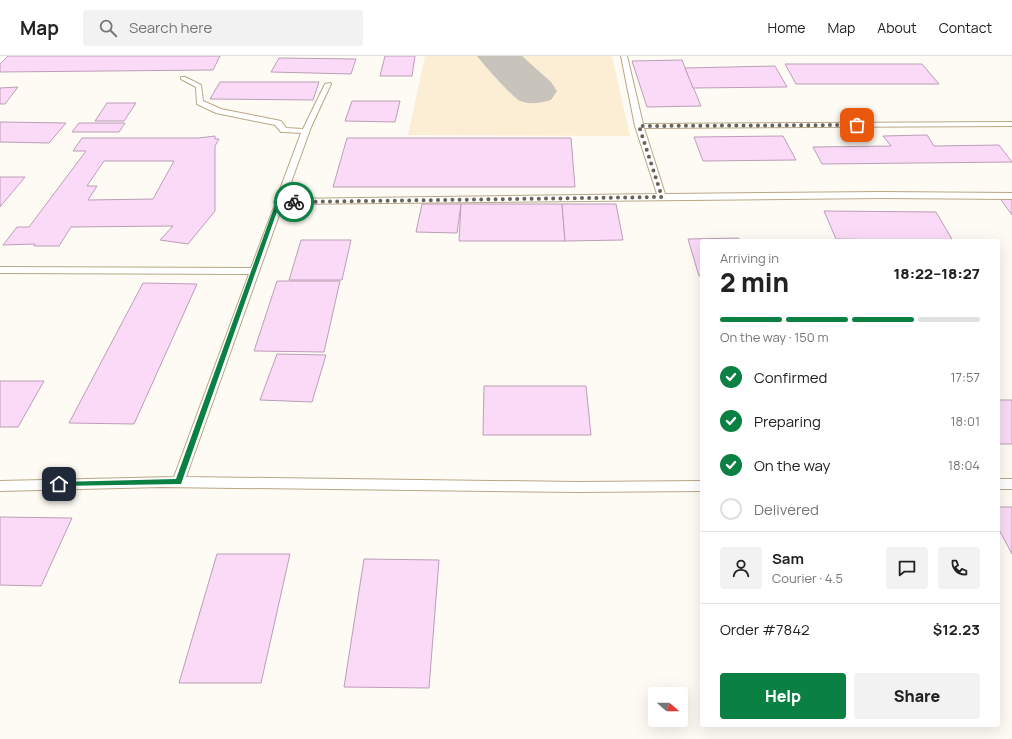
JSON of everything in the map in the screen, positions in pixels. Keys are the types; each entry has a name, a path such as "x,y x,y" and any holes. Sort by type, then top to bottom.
{"lane":[{"path":"624,56 639,126 662,197"},
{"path":"183,78 199,86 200,102 219,111 278,123 284,130 305,131"},
{"path":"178,482 278,202 305,131 328,84"},
{"path":"639,126 1012,124"},
{"path":"278,202 662,197 1012,196"},
{"path":"0,270 253,271"},
{"path":"0,486 178,482 577,487 700,486"},
{"path":"1000,484 1012,484"}],"shaded area":[{"path":"425,56 612,56 630,136 408,135"}],"building":[{"path":"8,56 220,56 213,70 0,72 0,64"},
{"path":"385,56 415,56 412,76 380,76"},
{"path":"279,58 356,59 351,74 271,72"},
{"path":"682,60 701,106 647,107 632,61"},
{"path":"785,64 922,64 939,84 796,84"},
{"path":"775,66 787,87 693,88 685,68"},
{"path":"220,82 319,82 313,100 210,99"},
{"path":"18,87 5,104 0,104 0,88"},
{"path":"352,101 400,101 395,122 345,121"},
{"path":"107,103 136,103 124,121 95,121"},
{"path":"0,122 66,123 49,143 0,142"},
{"path":"79,123 125,123 119,132 72,132"},
{"path":"927,135 934,146 999,145 1012,162 822,164 813,147 891,146 883,136"},
{"path":"215,136 215,139 219,139 215,146 215,211 188,244 160,240 173,226 71,227 59,246 34,246 35,244 3,245 17,227 29,227 86,151 73,151 82,138 198,138","holes":["104,161 174,161 153,199 88,200 97,186 87,186"]},
{"path":"783,136 796,160 703,161 694,137"},
{"path":"347,138 571,138 575,187 333,187"},
{"path":"0,177 25,177 0,207"},
{"path":"999,197 1012,197 1012,215"},
{"path":"422,204 461,204 457,233 416,232"},
{"path":"461,204 562,204 565,241 459,241"},
{"path":"562,204 616,204 623,240 565,241"},
{"path":"824,211 936,212 952,239 836,239"},
{"path":"739,238 700,239 699,276 688,239"},
{"path":"301,240 351,240 342,280 289,280"},
{"path":"277,281 340,281 324,352 254,351"},
{"path":"143,283 197,284 134,424 69,423"},
{"path":"277,354 326,355 312,402 260,400"},
{"path":"0,381 44,381 18,427 0,427"},
{"path":"484,386 586,386 591,435 483,435"},
{"path":"1000,400 1012,400 1012,444 1000,444"},
{"path":"1000,507 1012,507 1012,554 1000,532"},
{"path":"0,517 72,518 41,586 0,585"},
{"path":"217,554 290,554 261,683 179,683"},
{"path":"364,559 439,560 429,688 344,687"}],"taxiway":[{"path":"498,56 535,91"}],"way so far":[{"path":"294,202 662,197 639,126 857,125"}],"route":[{"path":"59,484 178,482 278,202 294,202"}]}
